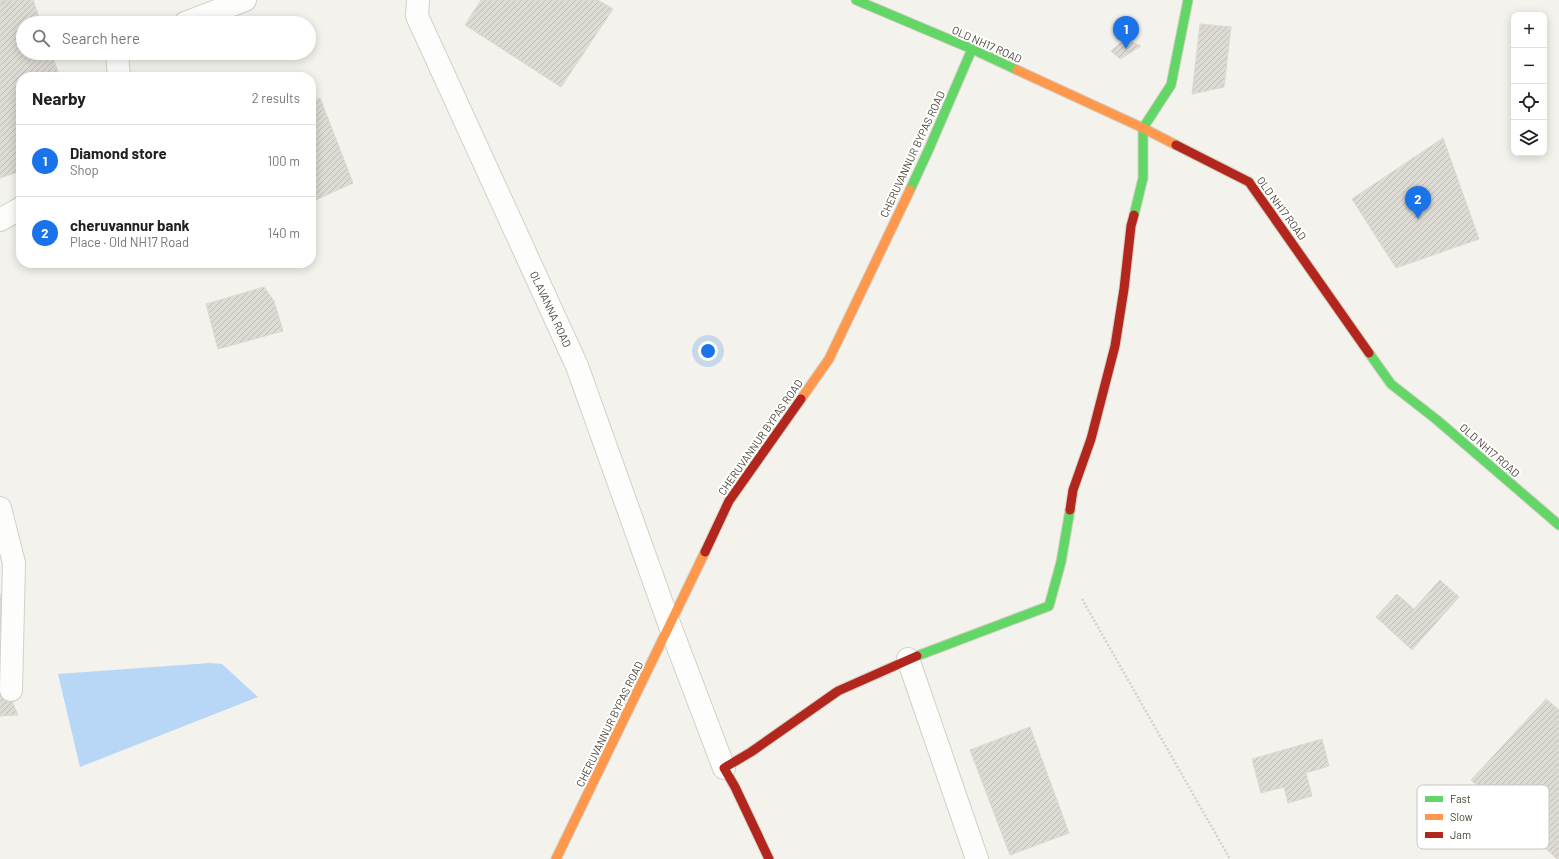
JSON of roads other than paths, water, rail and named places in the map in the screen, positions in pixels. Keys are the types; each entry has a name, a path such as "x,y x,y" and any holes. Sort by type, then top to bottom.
{"main road":[{"name":"OLD NH17 ROAD","path":"856,0 972,49 1143,128 1249,182 1391,384 1437,420 1559,525"},
{"path":"769,859 735,787 724,768 751,752 838,691 908,659 1049,606 1060,562 1073,490 1091,439 1115,346 1124,289 1131,226 1143,178 1143,128 1171,85 1188,0"},
{"name":"CHERUVANNUR BYPAS ROAD","path":"556,859 670,626 729,501 829,359 928,151 972,49"}],"street":[{"path":"203,16 244,0"},
{"name":"OLAVANNA ROAD","path":"418,0 417,16 577,366 670,626 724,768"},
{"path":"118,60 119,72"},
{"path":"0,220 16,211"},
{"path":"0,508 14,563 11,690"},
{"path":"908,659 977,859"}],"water":[{"path":"210,663 222,664 258,697 80,767 58,674"}],"place":[{"name":"Diamond store","path":"1126,49"},
{"name":"cheruvannur bank","path":"1418,219"}]}
